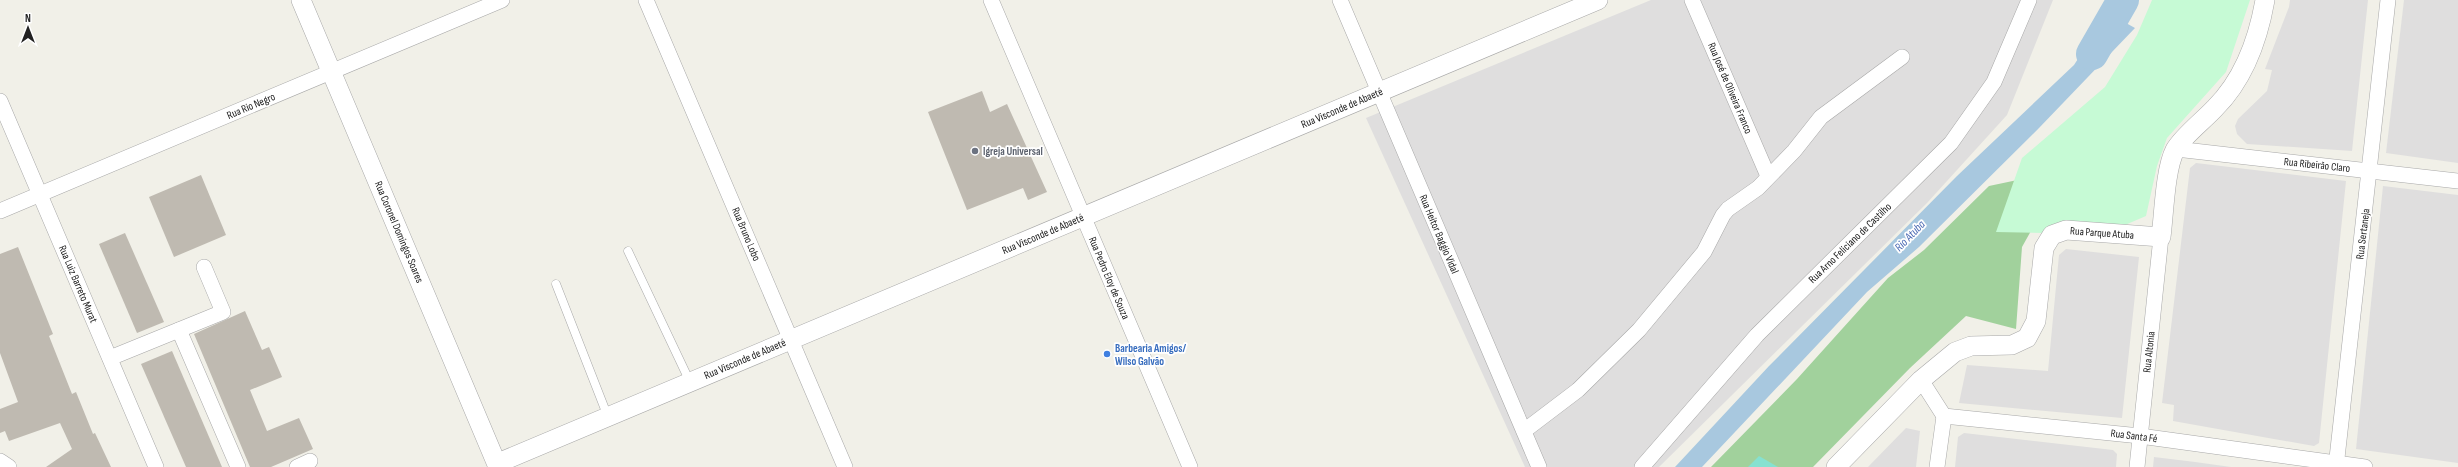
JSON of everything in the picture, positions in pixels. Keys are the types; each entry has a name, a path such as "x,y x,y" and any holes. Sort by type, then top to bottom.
{"street":[{"name":"Rua Coronel Domingos Soares","path":"300,0 495,466"},
{"name":"Rua Rio Negro","path":"0,212 502,0"},
{"name":"Rua Bruno Lobo","path":"646,0 845,467"},
{"name":"Rua Heitor Baggio Vidal","path":"1340,0 1539,467"},
{"name":"Rua Visconde de Abaeté","path":"495,466 690,382 1598,0"},
{"name":"Rua José de Oliveira Franco","path":"1692,0 1768,176"},
{"name":"Rua Arno Feliciano de Castilho","path":"1642,467 1772,320 1951,144 1994,82 2029,0"},
{"path":"2161,237 2170,161 2176,149 2232,89 2245,66 2260,27 2265,0"},
{"name":"Rua Sertaneja","path":"2336,465 2388,0"},
{"name":"Rua Pedro Eloy de Souza","path":"995,1 1083,217 1190,467"},
{"path":"1524,431 1578,390 1614,357 1704,252 1723,215 1749,196 1794,151 1821,117 1902,57"},
{"name":"Rua Luiz Barreto Murat","path":"0,101 156,467"},
{"name":"Rua Ribeirão Claro","path":"2176,149 2458,181"},
{"name":"Rua Parque Atuba","path":"1836,467 1922,380 1955,352 1971,346 2012,345 2028,338 2036,321 2044,248 2052,236 2066,230 2161,237"},
{"name":"Rua Altonia","path":"2137,467 2161,237"},
{"path":"110,358 223,312 204,267"},
{"path":"179,330 238,467"},
{"path":"1922,380 1944,416 1937,467"},
{"name":"Rua Santa Fé","path":"1944,416 2140,436 2336,465 2365,467"},
{"path":"0,461 9,467"}],"lane":[{"path":"628,251 690,382"},
{"path":"556,284 608,417"}],"shaded area":[{"path":"1651,0 2053,0 2007,115 1927,203 1659,467 1525,467 1366,118"},
{"path":"2290,0 2368,0 2352,151 2247,144 2237,134 2235,126 2238,119 2267,91 2272,70 2265,69 2289,7"},
{"path":"2404,0 2458,0 2458,163 2386,153"},
{"path":"2196,163 2346,181 2319,443 2314,446 2173,421 2174,405 2162,403 2190,168"},
{"path":"2383,186 2458,195 2458,463 2356,449"},
{"path":"2066,249 2139,257 2122,418 1959,403 1967,365 2048,371 2059,255"},
{"path":"1906,428 1920,431 1916,467 1868,467"},
{"path":"1964,433 2113,450 2117,454 2116,467 1955,467 1958,437"},
{"path":"1759,456 1778,467 1748,467"},
{"path":"2154,457 2195,462 2231,467 2153,467"}],"green space":[{"path":"2152,0 2250,0 2226,72 2167,138 2157,166 2146,216 2125,225 2043,233 1996,232 2022,158 2105,87 2137,35"},
{"path":"2065,170 2022,247 2016,329 1966,316 1910,368 1813,467 1711,467 1797,379 1888,278 1924,250 1989,186"}],"water":[{"path":"2108,13 2135,28 2039,128 1919,247 1867,292 1702,467 1675,467 1769,366 1957,176 2074,65"}],"building":[{"name":"Igreja Universal","path":"982,91 990,112 1007,104 1047,192 1028,200 1023,188 967,210 928,112"},
{"path":"201,175 226,235 174,257 149,197"},
{"path":"125,233 164,322 137,333 99,244"},
{"path":"18,247 53,334 49,336 72,394 76,392 93,434 95,433 111,467 46,467 72,449 60,423 9,441 5,431 0,433 0,409 18,402 0,353 0,254"},
{"path":"245,311 262,350 269,347 282,377 250,390 267,431 299,418 313,449 271,467 250,467 194,334"},
{"path":"172,351 222,467 186,467 141,364"}],"waterway":[{"name":"Rio Atuba","path":"2092,54 2123,0"}],"place":[{"name":"Igreja Universal","path":"975,151"},
{"name":"Barbearia Amigos/ Wilso Galvão","path":"1107,354"}]}
